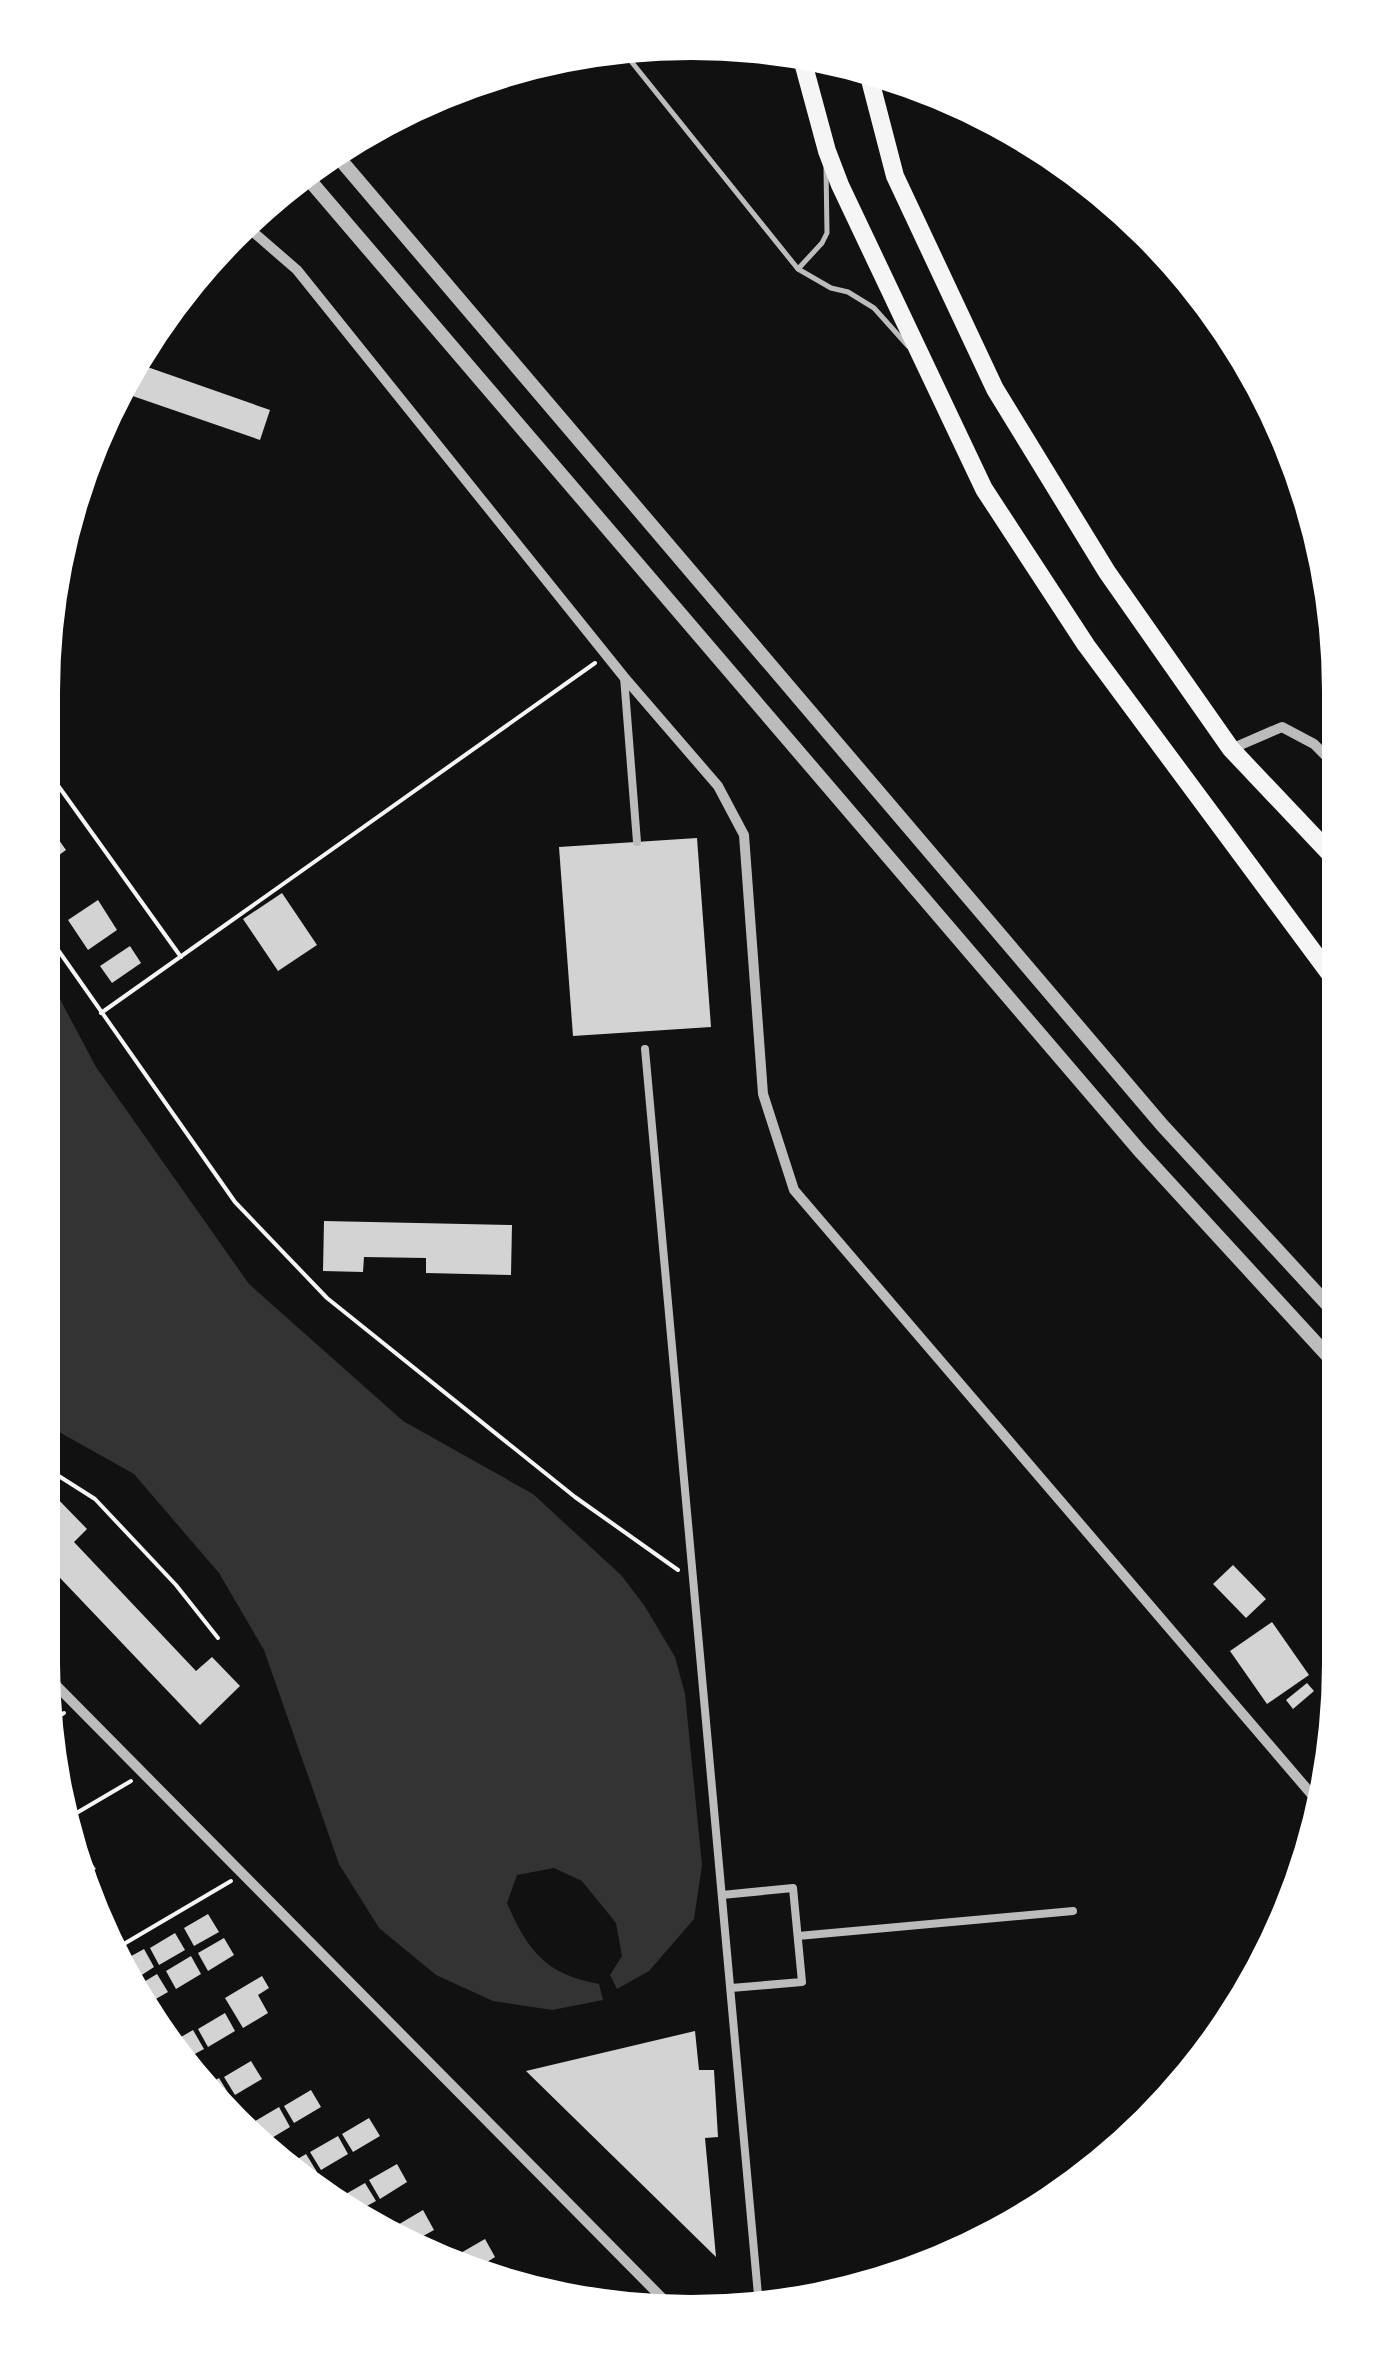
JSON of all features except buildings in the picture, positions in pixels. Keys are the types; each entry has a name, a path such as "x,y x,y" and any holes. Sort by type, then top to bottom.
{"highway":[{"path":"805,70 827,151 984,490 1086,646 1322,963"},
{"path":"872,87 895,176 995,389 1107,572 1231,750 1322,845"}],"street":[{"path":"344,164 1162,1125 1322,1299"},
{"path":"314,185 1139,1150 1322,1349"},
{"path":"256,235 297,270 624,677 718,786 744,836 763,1094 794,1190 1309,1791"},
{"path":"624,677 637,842"},
{"path":"1231,750 1282,727 1322,752"},
{"path":"646,1049 758,2291"},
{"path":"61,1690 658,2294"},
{"path":"722,1895 793,1888 802,1982 730,1988"},
{"path":"798,1936 1073,1911"}],"lane":[{"path":"632,63 798,270 874,308 922,361"},
{"path":"798,270 822,244 826,232 827,151"}],"path":[{"path":"101,1013 606,654"},
{"path":"60,788 181,957"},
{"path":"60,953 236,1202 327,1298 530,1462 694,1582"},
{"path":"60,1477 95,1499 176,1584 218,1638"},
{"path":"78,1812 143,1774"},
{"path":"125,1943 244,1874"}],"shaded area":[{"path":"60,999 96,1067 249,1284 403,1421 533,1494 621,1575 644,1605 675,1657 685,1694 702,1865 694,1919 649,1971 617,1989 610,1975 622,1956 616,1923 582,1881 554,1868 517,1875 507,1903 522,1934 541,1958 565,1974 599,1984 603,2000 552,2010 493,2001 436,1975 379,1928 339,1864 264,1650 219,1573 134,1474 60,1433"}]}
